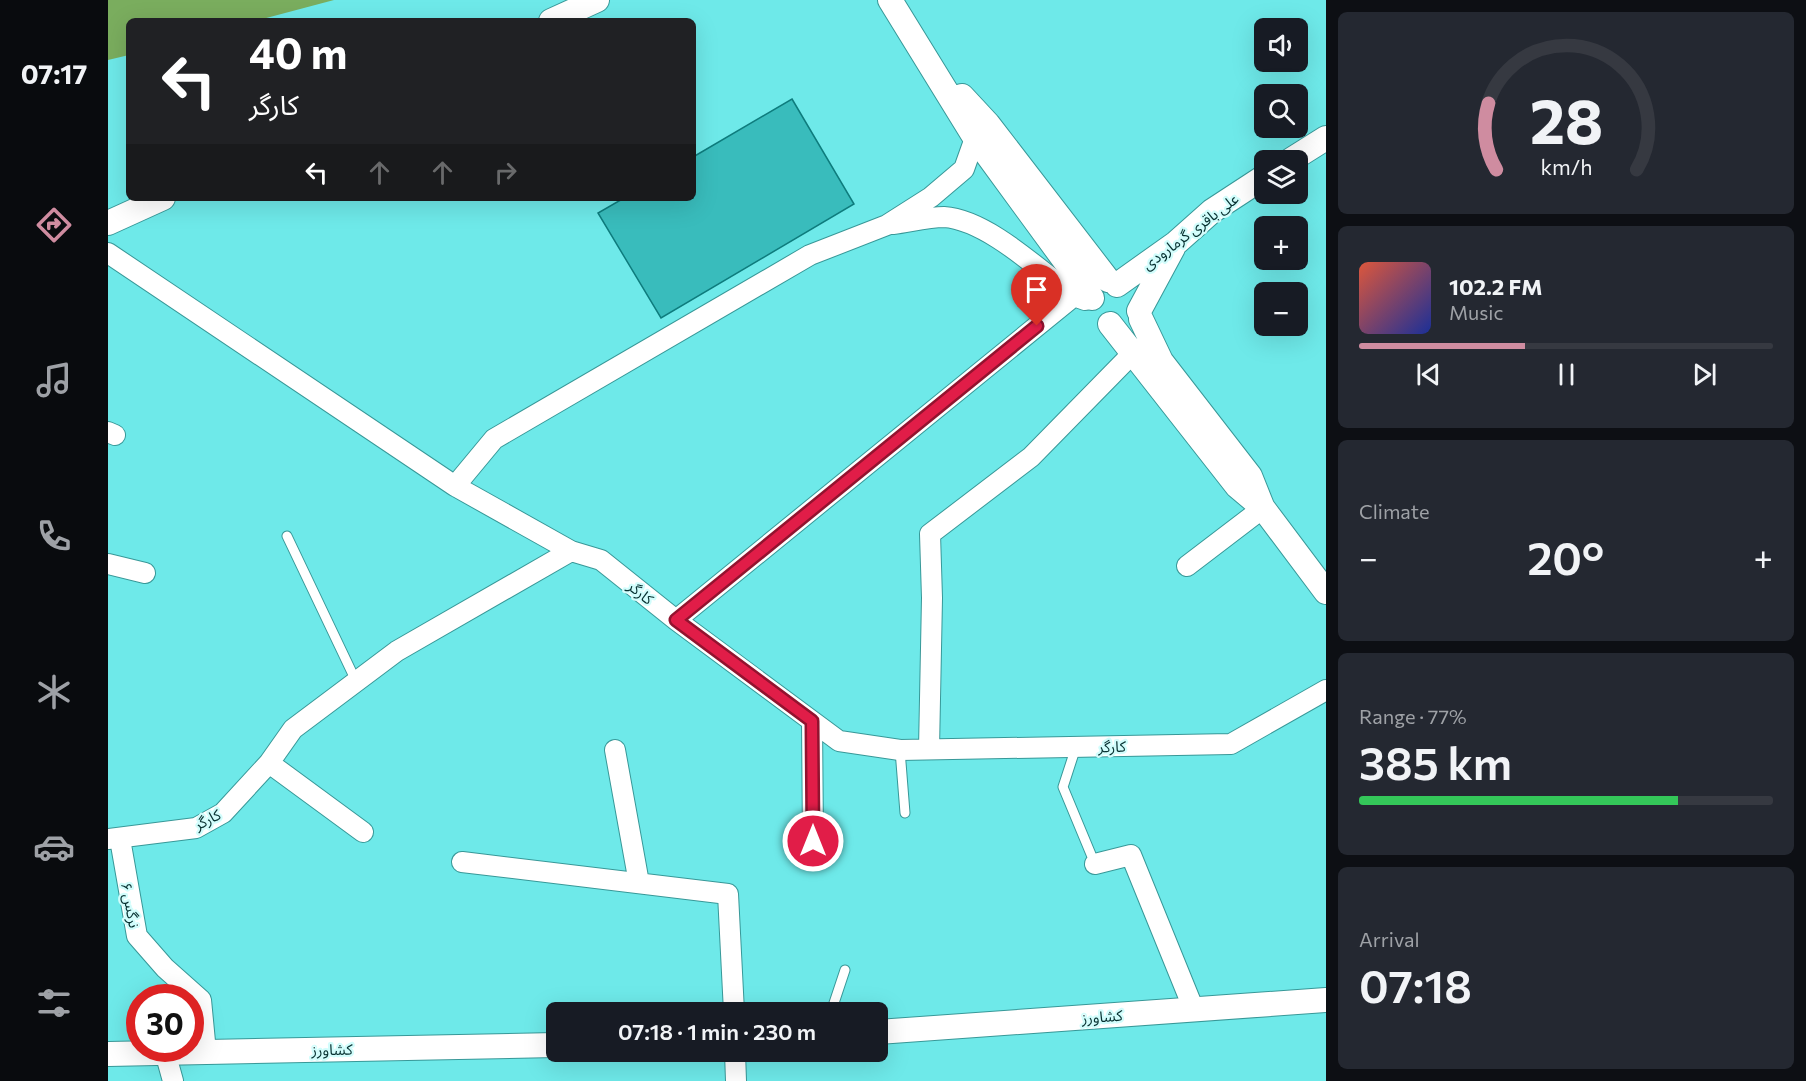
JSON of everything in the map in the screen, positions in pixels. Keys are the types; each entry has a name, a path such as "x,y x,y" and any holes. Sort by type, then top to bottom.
{"street":[{"path":"558,18 597,0"},
{"path":"890,0 933,66 975,138 1097,292"},
{"path":"933,66 988,124 1097,292 1110,324 1132,354 1237,486 1263,508 1326,592"},
{"path":"455,486 494,439 810,255 887,225 931,197 964,169 975,138"},
{"path":"1307,150 1326,138"},
{"name":"علی باقری گرمارودی","path":"1097,292 1176,243 1212,211 1254,184"},
{"path":"108,223 156,201"},
{"path":"887,225 944,218 971,224 1097,292 1125,291 1140,315 1161,361 1250,476 1263,508"},
{"path":"1110,324 1120,332 1130,333 1136,330 1140,315 1176,243"},
{"path":"108,253 455,486 571,551"},
{"path":"676,620 1097,292"},
{"path":"929,749 932,598 930,534 1031,457 1132,354"},
{"path":"1187,566 1263,508"},
{"name":"کارگر","path":"114,839 196,828 223,813 269,763 292,729 397,651 571,551 601,560 676,620 840,741 900,750 1231,744 1326,690"},
{"path":"108,564 145,573"},
{"path":"812,721 813,841"},
{"path":"615,750 639,883"},
{"path":"269,763 363,832"},
{"name":"نرگس ۶","path":"114,839 137,936 165,968 201,1000 206,1052"},
{"path":"1095,864 1131,855 1194,1010"},
{"path":"462,862 728,894 733,1002"},
{"name":"کشاورز","path":"888,1031 1326,1000"},
{"name":"کشاورز","path":"206,1052 546,1045"},
{"name":"کشاورز","path":"108,1054 126,1053"},
{"path":"168,1062 173,1081"},
{"path":"735,1062 736,1081"}],"lane":[{"path":"287,536 356,681"},
{"path":"1076,747 1063,787 1095,864"},
{"path":"900,750 906,813"},
{"path":"834,1002 845,970"}],"shaded area":[{"path":"108,0 334,0 266,18 126,18 126,56 108,60"}],"building":[{"path":"792,99 854,204 661,318 598,213 619,201 696,201 696,155"}],"route":[{"path":"813,841 812,721 676,620 1037,326"}]}
